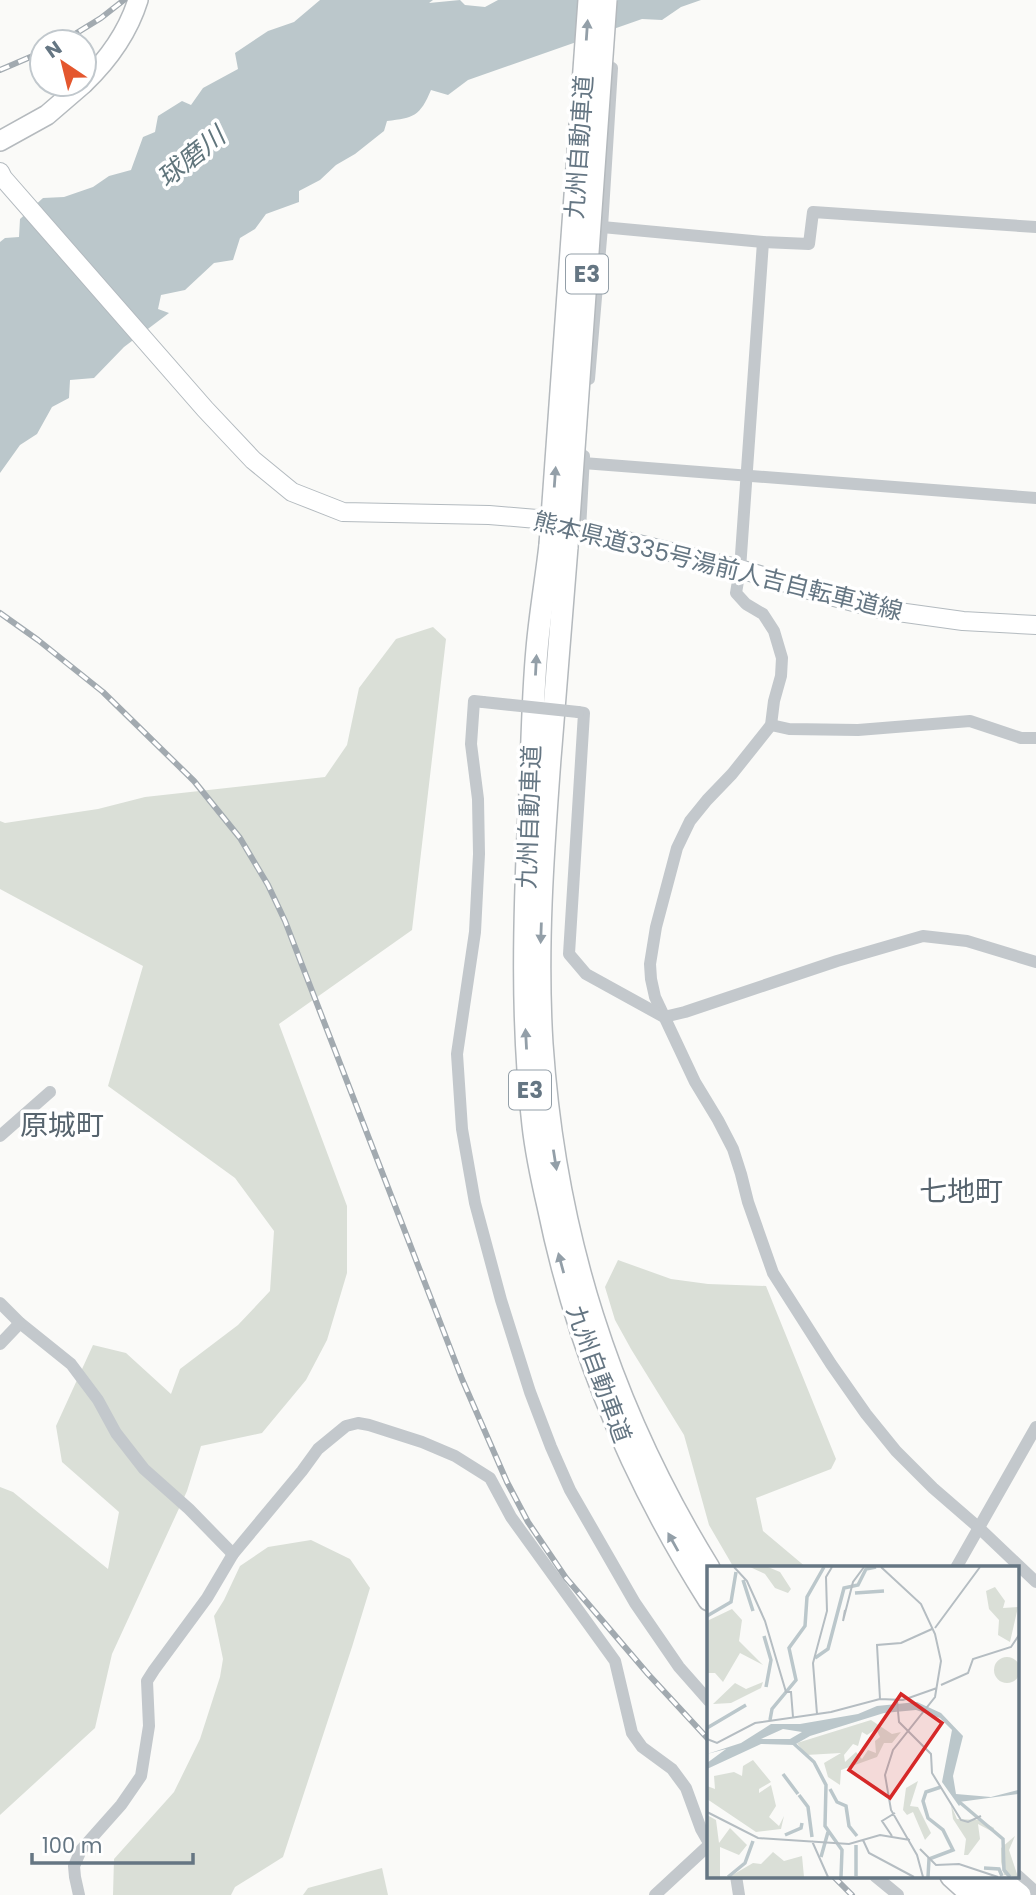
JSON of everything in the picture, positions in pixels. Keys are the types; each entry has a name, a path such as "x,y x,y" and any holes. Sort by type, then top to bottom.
{"highway":[{"name":"九州自動車道","path":"589,0 544,835 540,950 542,1043 558,1176 587,1300 632,1426 659,1481 708,1566"},
{"name":"九州自動車道","path":"606,0 558,546 537,650 524,952 526,1043 533,1126 555,1241 592,1368 645,1489 677,1550 707,1597"},
{"path":"999,1878 1020,1895"},
{"path":"966,1886 997,1895"}],"main road":[{"path":"98,67 124,33 137,2"},
{"path":"0,141 47,115 66,98"},
{"name":"熊本県道335号湯前人吉自転車道線","path":"2,175 205,408 253,460 292,492 343,512 489,515 537,519 740,569 884,610 963,621 1036,625"}],"street":[{"path":"580,530 612,68"},
{"path":"602,228 809,244 813,212 1036,227"},
{"path":"763,242 740,569 736,593 746,604 763,614 774,631 782,658 781,676 771,724 732,774 690,821 677,848 656,927 650,964 651,979 655,997 695,1082 733,1149 773,1273 831,1364 880,1433 933,1488 1036,1582"},
{"path":"583,463 1036,498"},
{"path":"707,1700 679,1667 635,1603 570,1490 530,1392 501,1300 475,1203 462,1129 457,1055 475,932 478,880 478,799 471,744 474,701 584,713 569,954 586,974 664,1017 922,936 967,941 1036,962"},
{"path":"771,724 789,729 858,730 970,721 1021,738 1036,738"},
{"path":"0,1136 50,1092"},
{"path":"0,1303 20,1323 71,1364 98,1400 116,1433 144,1469 189,1509 233,1554"},
{"path":"0,1344 20,1323"},
{"path":"79,1895 74,1866 81,1850 121,1805 141,1776 149,1726 147,1681 207,1598 233,1554 318,1448 346,1426 358,1423 422,1442 455,1456 490,1478 511,1517 615,1661 632,1733 642,1747 672,1769 686,1788 707,1840"},
{"path":"957,1566 1036,1427"},
{"path":"655,1895 707,1846"},
{"path":"1018,1876 1036,1892"},
{"path":"877,1878 898,1895"}],"shaded area":[{"path":"433,627 446,639 412,930 279,1024 347,1206 347,1273 327,1340 306,1380 262,1433 201,1446 187,1491 112,1654 95,1728 0,1815 0,1487 13,1492 108,1569 119,1512 62,1462 56,1426 93,1345 126,1353 171,1394 180,1369 238,1325 270,1291 274,1231 235,1178 108,1086 143,966 0,889 0,821 5,823 98,809 145,797 325,777 347,745 359,688 396,639"},
{"path":"618,1260 671,1279 708,1284 766,1286 836,1459 831,1469 756,1498 763,1531 805,1566 733,1566 709,1525 684,1435 615,1320 605,1287"},
{"path":"311,1540 350,1559 370,1588 283,1857 235,1887 231,1895 113,1895 114,1859 174,1792 200,1739 223,1659 214,1616 240,1566 268,1547"},
{"path":"382,1868 388,1895 303,1895 308,1888"}],"water":[{"name":"球磨川","path":"320,0 433,0 429,3 460,0 465,5 485,7 498,0 701,0 681,7 662,20 642,19 468,80 448,95 431,90 415,114 404,119 387,121 384,131 336,165 320,180 299,191 299,202 266,214 255,229 240,238 233,260 214,263 185,290 161,295 158,309 169,313 124,347 94,378 70,380 69,398 52,407 37,434 20,445 0,473 0,242 5,238 19,237 20,219 43,198 64,197 93,187 109,176 131,170 143,137 155,132 158,116 182,101 191,105 203,88 238,69 235,53 268,31 294,22"}],"railway":[{"path":"85,28 124,0"},
{"path":"0,70 28,58"},
{"path":"0,613 103,692 194,781 240,838 268,885 285,921 462,1379 507,1482 528,1522 566,1578 707,1738"},
{"path":"835,1878 852,1895"}],"district":[{"name":"原城町","path":"62,1125"},
{"name":"七地町","path":"961,1191"}]}
